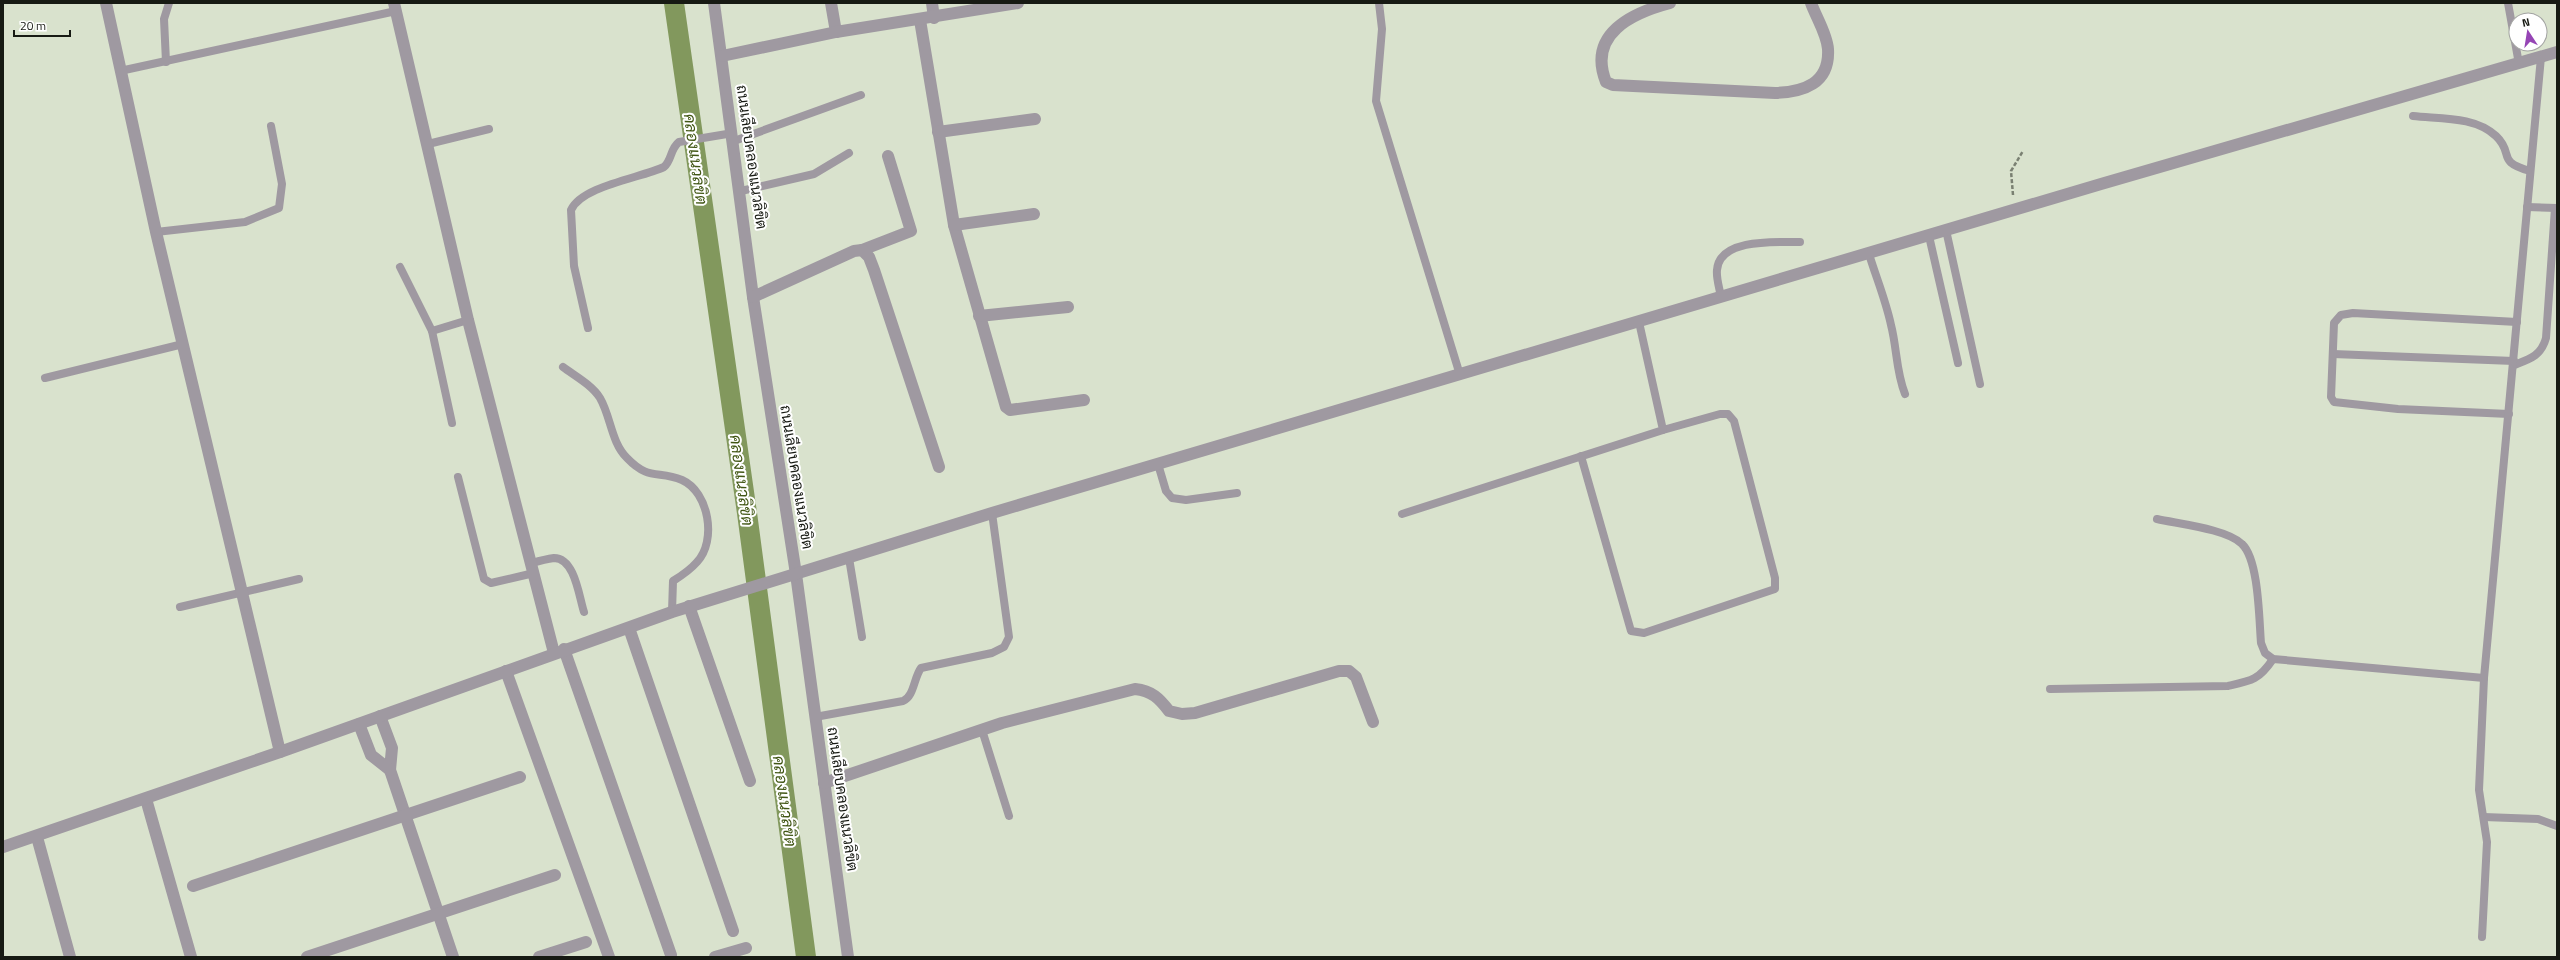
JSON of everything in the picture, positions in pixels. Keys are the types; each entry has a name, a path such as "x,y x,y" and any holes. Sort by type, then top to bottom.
{"street":[{"path":"106,3 156,232 280,752"},
{"name":"ถนนเลียบคลองแนวลิขิต","path":"714,3 733,137 753,297 796,574 848,957"},
{"path":"831,3 836,32"},
{"path":"932,3 934,18"},
{"path":"722,56 836,32 934,18 1018,3"},
{"path":"1670,3 1644,10 1627,18 1612,32 1604,47 1602,63 1606,82 1613,85 1774,93 1794,92 1810,87 1823,74 1828,49 1811,3"},
{"path":"395,7 468,320 533,568 559,651 671,956"},
{"path":"920,20 954,225 1006,407 1010,410 1084,400"},
{"path":"3,847 37,837 280,752 559,651 689,606 775,581 992,513 1721,298 1946,230 2557,52"},
{"path":"938,132 1035,120"},
{"path":"753,297 854,251 862,250 910,231 888,156"},
{"path":"954,225 1034,214"},
{"path":"862,250 869,256 874,270 939,467"},
{"path":"979,316 1068,308"},
{"path":"689,606 750,780"},
{"path":"628,628 733,931"},
{"path":"506,671 609,957"},
{"path":"824,783 982,730 1135,689 1149,691 1160,699 1169,711 1182,714 1195,713 1339,671 1349,671 1356,677 1373,722"},
{"path":"380,716 392,748 390,770 453,957"},
{"path":"358,724 371,755 390,770"},
{"path":"193,886 407,817 520,778"},
{"path":"146,799 191,957"},
{"path":"37,837 70,957"},
{"path":"307,956 555,875"},
{"path":"539,957 586,942"},
{"path":"715,957 746,948"}],"lane":[{"path":"166,62 164,19 169,3"},
{"path":"1379,3 1382,29 1376,101 1460,375"},
{"path":"2508,3 2519,64"},
{"path":"120,71 166,62 395,7"},
{"path":"2482,937 2488,842 2479,790 2484,678 2541,57"},
{"path":"588,328 574,266 571,210 574,204 582,197 598,190 664,168 669,163 674,146 688,140 716,136 733,137 861,95"},
{"path":"2413,116 2472,122 2485,128 2502,143 2509,162 2513,166 2530,171"},
{"path":"156,232 245,222 279,208 282,184 271,126"},
{"path":"428,144 489,129"},
{"path":"740,191 814,174 849,153"},
{"path":"2333,354 2514,363 2536,356 2543,349 2546,338 2556,208 2527,207"},
{"path":"1946,230 1980,384"},
{"path":"1929,236 1958,363"},
{"path":"1721,298 1716,270 1720,260 1726,252 1746,244 1800,242"},
{"path":"1868,254 1891,323 1898,371 1905,394"},
{"path":"400,268 432,331 452,423"},
{"path":"2509,414 2340,404 2331,397 2334,323 2341,315 2517,322"},
{"path":"432,331 468,320"},
{"path":"1639,322 1663,430"},
{"path":"45,378 183,344"},
{"path":"563,367 598,396 607,413 618,448 627,458 643,472 682,480 699,494 705,511 707,541 697,562 673,581 672,612"},
{"path":"1402,514 1581,456 1663,430 1720,414 1728,414 1734,421 1776,578 1775,589 1644,633 1631,631 1581,456"},
{"path":"1158,464 1166,491 1172,498 1186,500 1237,493"},
{"path":"458,477 484,579 491,582 533,568 554,558 563,561 569,567 584,612"},
{"path":"815,717 903,701 910,696 913,683 921,668 992,653 1004,647 1009,637 992,513"},
{"path":"2157,519 2224,534 2245,547 2252,564 2261,643 2265,653 2272,659 2484,678"},
{"path":"849,558 862,637"},
{"path":"180,606 299,579"},
{"path":"2050,689 2228,686 2254,680 2264,673 2272,659"},
{"path":"982,730 1009,816"},
{"path":"2484,817 2538,819 2557,826"}],"path":[{"path":"2016,210 2010,184 2010,171 2024,151"}],"waterway":[{"name":"คลองแนวลิขิต","path":"674,3 747,513 806,957"}]}
